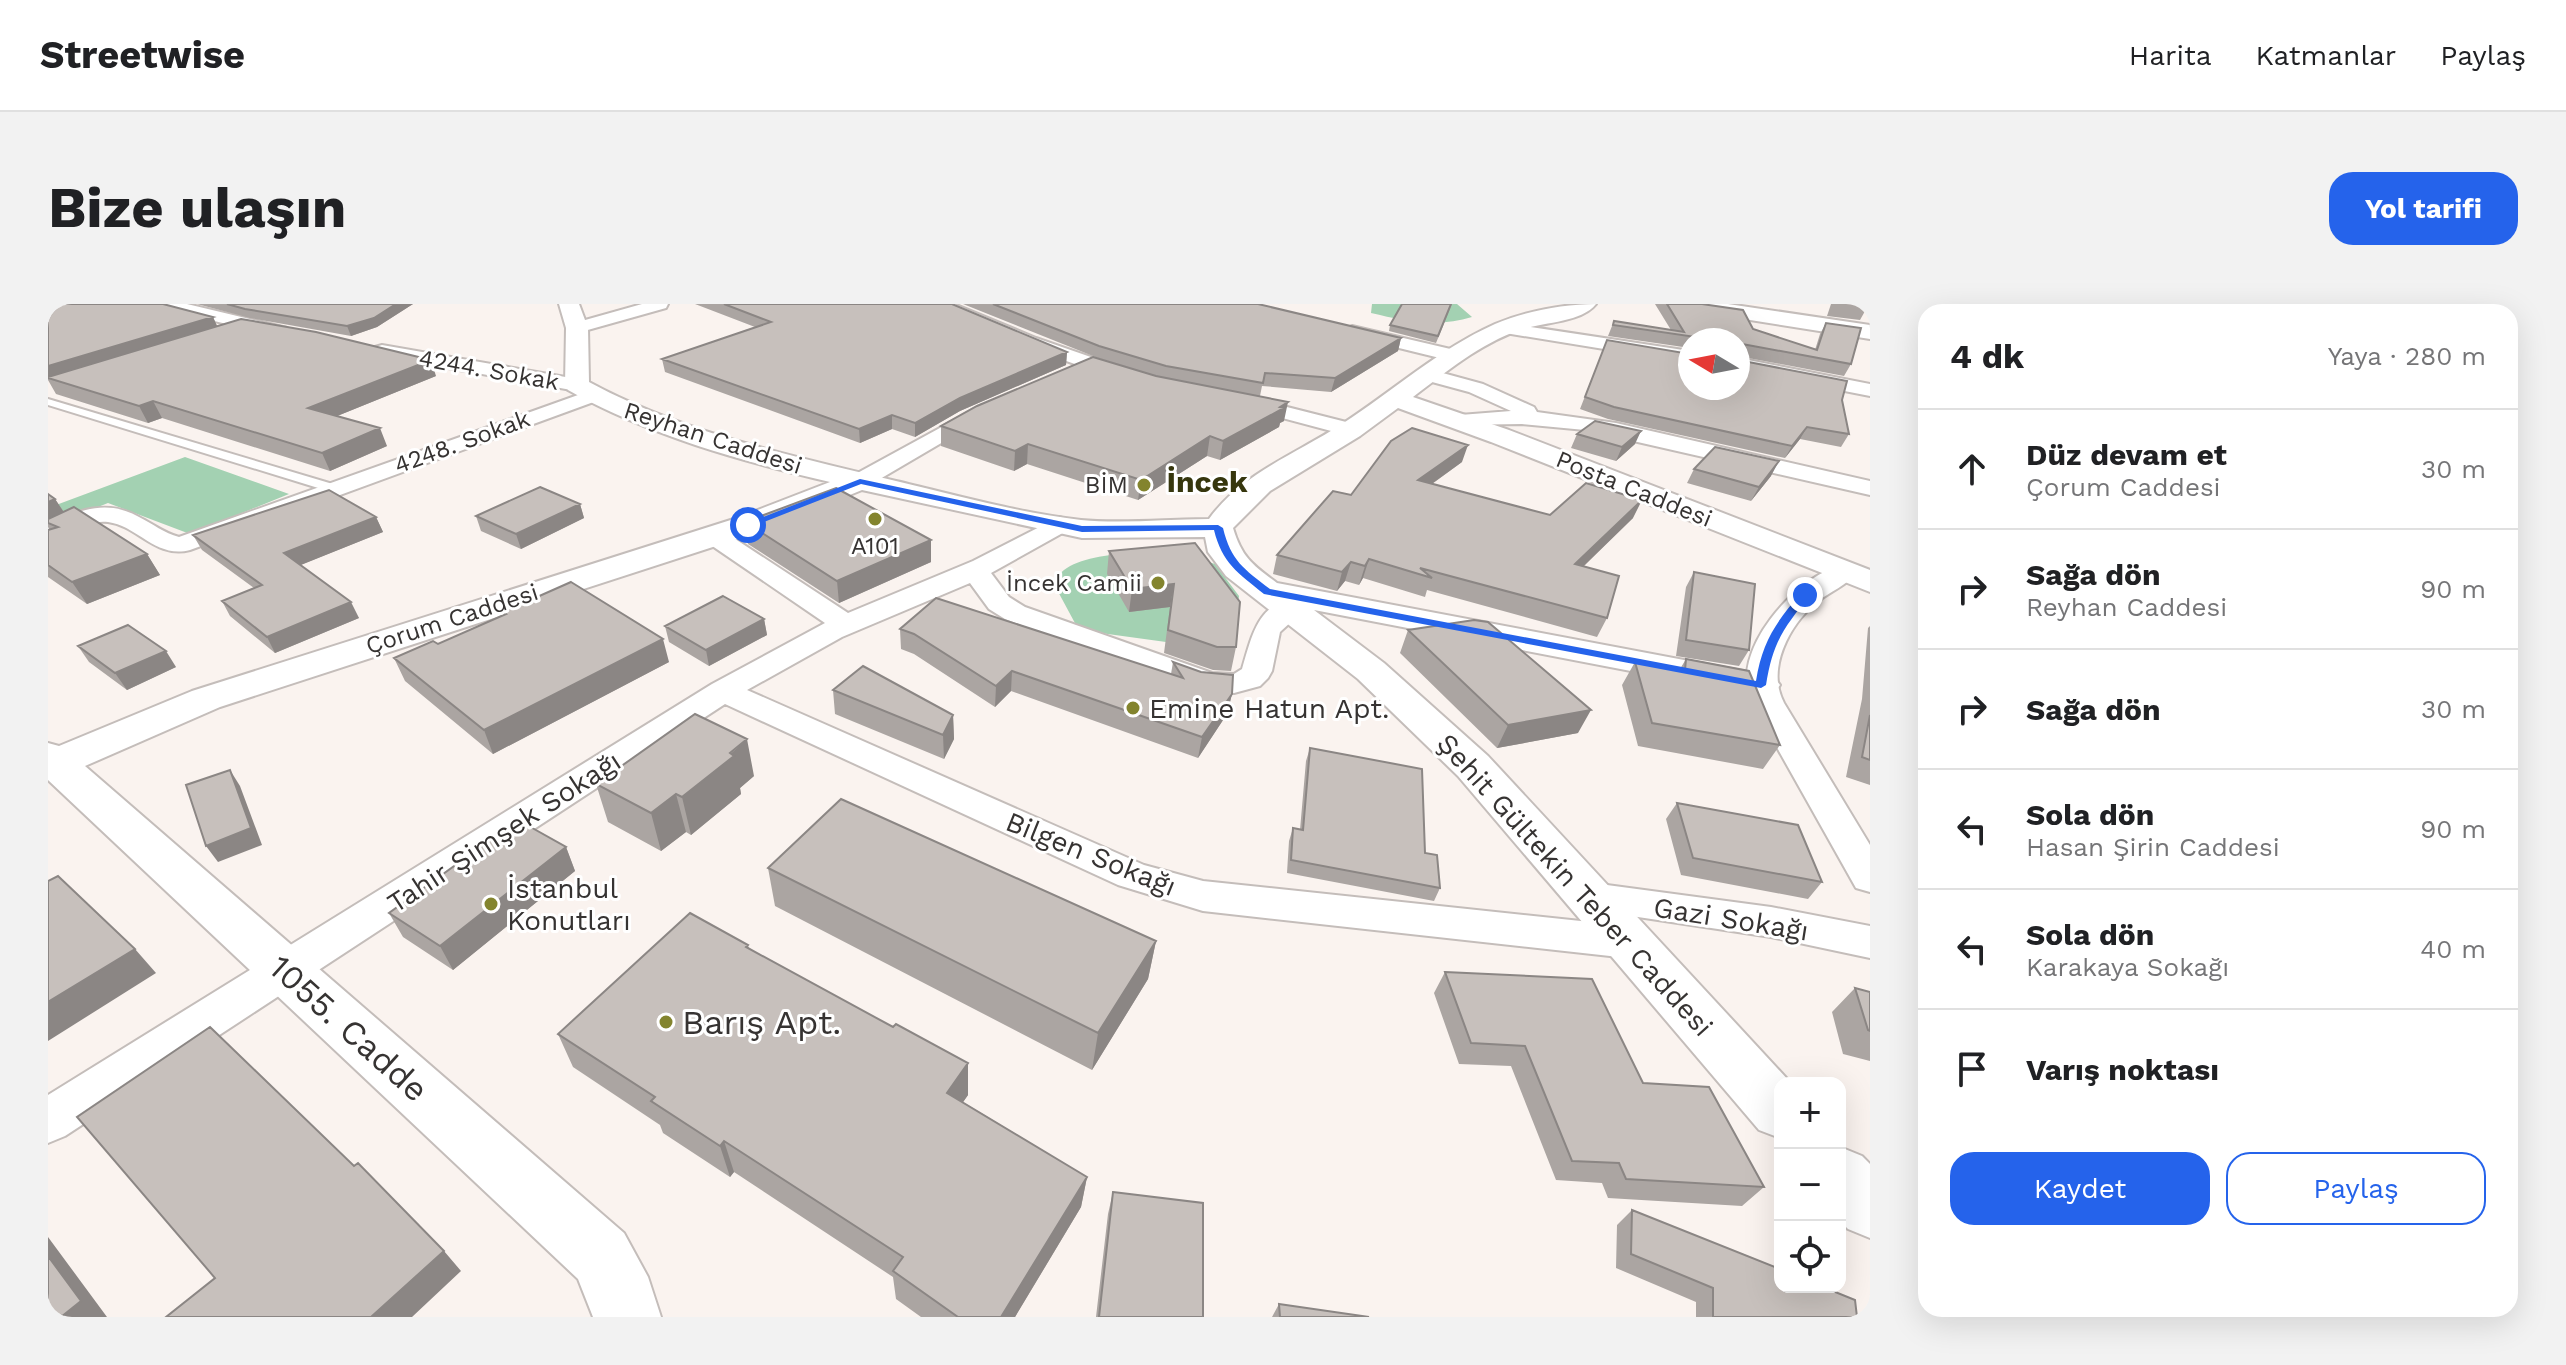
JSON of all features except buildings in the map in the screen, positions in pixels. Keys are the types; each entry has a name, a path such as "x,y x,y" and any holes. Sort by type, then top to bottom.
{"street":[{"path":"48,308 60,304"},
{"path":"166,304 223,327 248,326 307,337"},
{"path":"585,391 573,316 660,304"},
{"path":"940,304 1090,365 1146,382"},
{"path":"1218,528 1227,512 1253,491 1396,399 1452,355 1521,318 1550,317 1586,304"},
{"path":"1687,304 1870,332"},
{"path":"1766,304 1870,321"},
{"path":"223,327 263,308"},
{"path":"1521,318 1678,354"},
{"path":"1332,326 1452,355"},
{"name":"4244. Sokak","path":"367,348 585,391"},
{"path":"1061,377 1090,365"},
{"path":"1750,366 1870,390"},
{"path":"1428,375 1505,399 1539,418"},
{"name":"Reyhan Caddesi","path":"585,391 668,427 860,481 1059,525 1110,530 1218,528"},
{"name":"4248. Sokak","path":"48,534 100,514 116,515 168,545 181,545 585,391"},
{"path":"1216,396 1274,408 1350,430"},
{"name":"Posta Caddesi","path":"1396,399 1460,421 1857,577"},
{"path":"860,481 968,418 1005,401"},
{"path":"1460,421 1488,416 1539,418 1651,437 1870,488"},
{"name":"Çorum Caddesi","path":"51,762 206,699 714,536 860,481"},
{"name":"Tahir Şimşek Sokağı","path":"48,1121 287,972 723,691 799,647 846,624 976,572 1025,548 1059,525"},
{"name":"Şehit Gültekin Teber Caddesi","path":"1218,528 1224,552 1238,569 1371,671 1473,766 1774,1105"},
{"path":"714,536 846,624"},
{"path":"976,572 999,603 1015,613 1208,682 1239,684 1255,677 1259,671 1264,630 1278,615 1279,601 1761,685"},
{"path":"1857,577 1805,595 1787,613 1772,642 1761,685 1775,715 1870,878"},
{"name":"Bilgen Sokağı","path":"723,691 1055,842 1177,891 1628,942"},
{"name":"1055. Cadde","path":"51,762 601,1256 624,1301 627,1317"},
{"name":"Gazi Sokağı","path":"1592,898 1771,922 1870,942"},
{"path":"1846,1182 1870,1208"}],"lane":[{"path":"51,391 332,488"}],"green space":[{"path":"1372,304 1457,304 1472,317 1434,323 1409,321 1371,313"},
{"path":"185,457 289,494 190,534 108,503 48,527 48,508"},
{"path":"1172,550 1215,564 1239,596 1235,632 1170,624 1166,642 1086,631 1076,625 1055,586 1059,575 1070,566 1086,560 1124,553"}],"place":[{"name":"BİM","path":"1144,485"},
{"name":"A101","path":"875,519"},
{"name":"İncek Camii","path":"1158,583"},
{"name":"Emine Hatun Apt.","path":"1133,708"},
{"name":"İstanbul Konutları","path":"491,904"},
{"name":"Barış Apt.","path":"666,1022"}],"district":[{"name":"İncek","path":"1207,481"}],"route":[{"path":"748,525 860,481 1082,529 1218,528 1224,552 1238,569 1267,592 1761,685 1764,663 1778,626 1805,595"}]}
